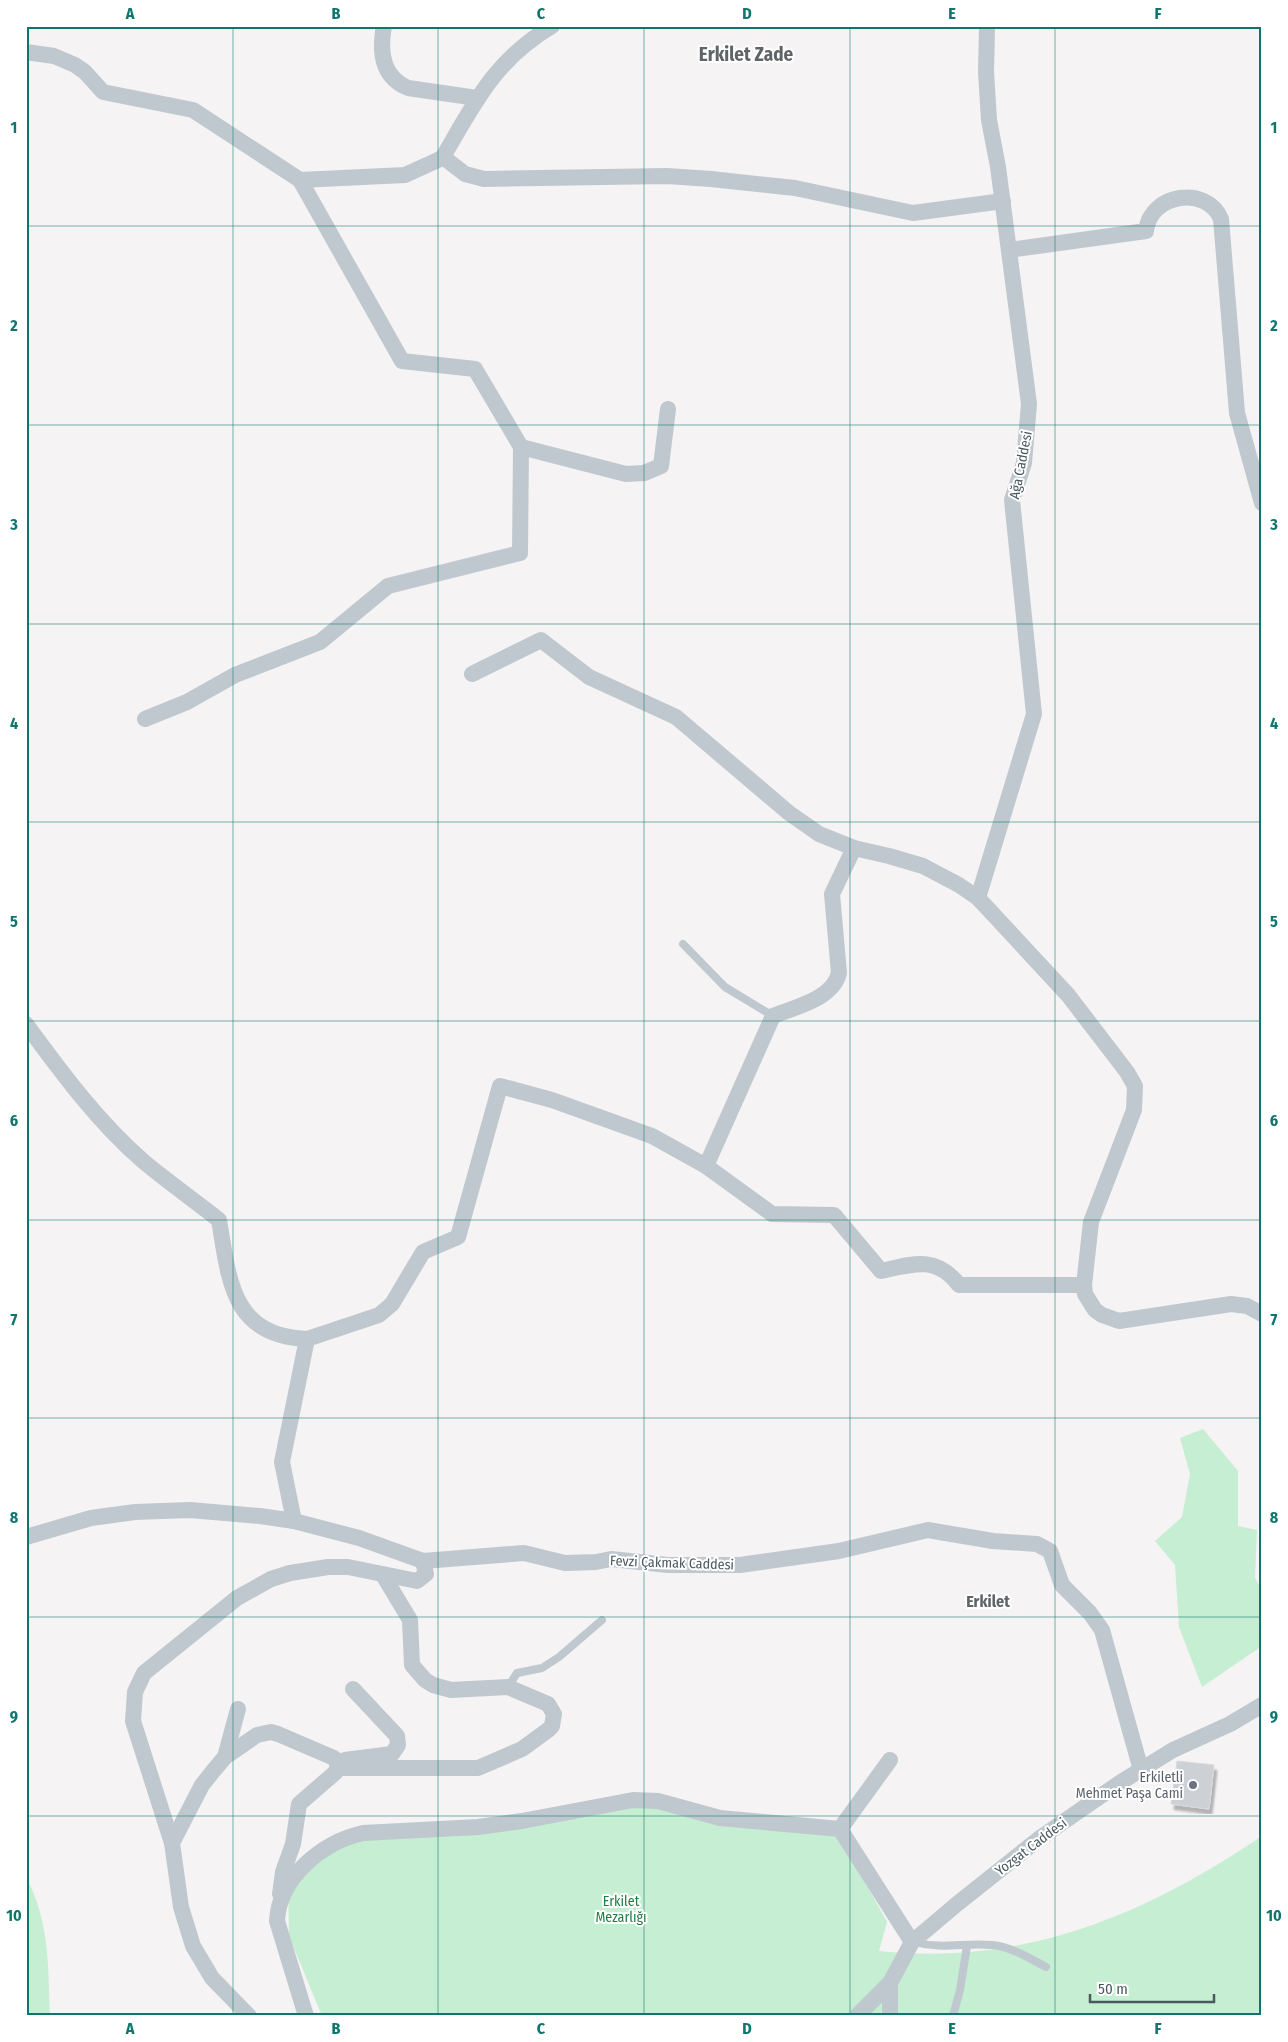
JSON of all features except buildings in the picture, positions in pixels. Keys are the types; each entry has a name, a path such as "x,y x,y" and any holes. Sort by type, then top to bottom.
{"street":[{"path":"384,26 384,64 388,72 400,85 408,88 477,98"},
{"path":"300,180 404,175 442,157 477,98 506,60 520,47 552,26"},
{"name":"Ağa Caddesi","path":"978,898 1034,714 1012,500 1024,463 1029,404 1003,201 987,96 987,26"},
{"path":"26,52 54,56 74,65 85,72 103,92 193,110 300,180 402,361 475,369 521,447 520,552 388,586 320,642 235,675 187,702 145,719"},
{"path":"442,157 465,174 484,179 667,176 711,179 795,188 913,213 1003,201"},
{"path":"1009,250 1146,231 1147,223 1156,208 1171,200 1200,200 1213,206 1221,219 1237,413 1262,503"},
{"path":"521,447 616,472 644,472 660,466 668,409"},
{"path":"472,674 541,640 589,677 676,717 804,824 819,834 854,848 923,866 959,884 978,898 1068,995 1127,1072 1134,1086 1134,1110 1092,1222 1084,1285 1085,1294 1095,1310 1102,1315 1119,1321 1231,1304 1247,1306 1262,1314"},
{"path":"706,1166 773,1016 829,991 837,980 839,973 832,894 854,848"},
{"path":"26,1024 51,1059 111,1129 143,1161 219,1220 232,1289 244,1310 256,1322 272,1332 295,1338 307,1339 379,1315 392,1304 423,1252 458,1237 500,1086 552,1100 652,1136 706,1166 772,1214 834,1216 881,1271 921,1263 938,1267 959,1285 1084,1285"},
{"path":"294,1521 282,1462 307,1339"},
{"name":"Fevzi Çakmak Caddesi","path":"26,1538 90,1518 136,1512 208,1511 294,1521 359,1538 423,1561 524,1553 565,1563 596,1562 612,1559 668,1566 740,1565 839,1551 928,1530 994,1541 1042,1545 1053,1555 1062,1585 1090,1613 1102,1630 1141,1770"},
{"path":"249,2016 212,1978 193,1946 181,1907 172,1843 133,1721 135,1692 144,1673 237,1598 271,1579 299,1571 328,1567 348,1567 417,1581 426,1574 423,1561"},
{"path":"172,1843 202,1785 225,1757 257,1735 271,1732 337,1764 478,1768 508,1757 552,1726 554,1714 548,1704 508,1687 451,1690 433,1686 425,1680 412,1665 410,1620 383,1575"},
{"path":"306,2016 277,1921 283,1872 294,1844 299,1804 337,1764 392,1754 398,1745 397,1736 353,1689"},
{"name":"Yozgat Caddesi","path":"912,1942 1040,1838 1174,1750 1202,1738 1260,1707"},
{"path":"225,1757 238,1709"},
{"path":"840,1829 890,1760"},
{"path":"279,1904 292,1880 317,1854 338,1841 363,1833 478,1827 522,1821 633,1800 658,1801 720,1818 840,1829"},
{"path":"840,1829 912,1942 890,1983 857,2016"},
{"path":"890,1983 890,2016"}],"lane":[{"path":"682,944 725,987 773,1016"},
{"path":"508,1687 517,1673 542,1668 560,1656 602,1620"},
{"path":"912,1942 934,1947 992,1945 1019,1952 1046,1967"},
{"path":"953,2016 960,1990 967,1946"}],"green space":[{"path":"1203,1429 1238,1471 1238,1526 1257,1530 1255,1578 1262,1590 1262,1646 1202,1687 1179,1627 1175,1565 1155,1541 1182,1517 1190,1474 1180,1438"},
{"name":"Erkilet Mezarlığı","path":"618,1800 840,1837 887,1922 879,1951 932,1954 983,1951 1032,1942 1080,1929 1127,1911 1173,1890 1218,1865 1262,1836 1262,2016 322,2016 289,1936 288,1883 329,1841"},
{"path":"26,1877 40,1911 44,1928 48,1962 50,2016 26,2016"}],"place":[{"name":"Erkiletli Mehmet Paşa Cami","path":"1193,1785"}],"district":[{"name":"Erkilet Zade","path":"746,54"},
{"name":"Erkilet","path":"988,1601"}]}
